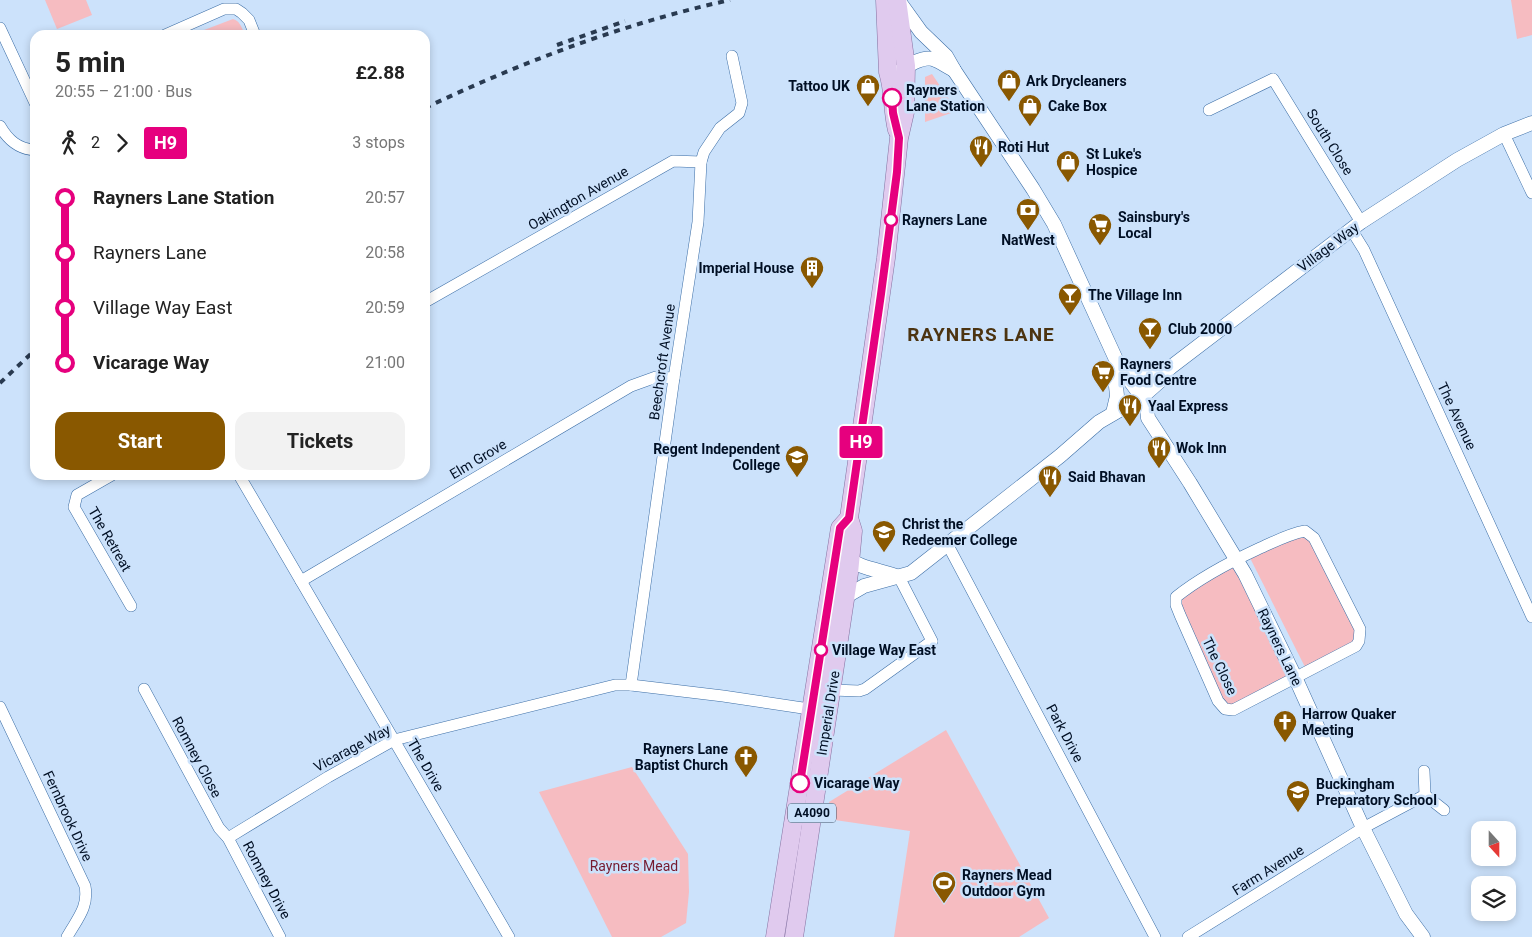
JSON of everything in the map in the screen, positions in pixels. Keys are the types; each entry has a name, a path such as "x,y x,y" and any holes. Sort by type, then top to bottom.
{"main road":[{"name":"Imperial Drive","path":"885,0 888,72 891,84 893,113 899,138"},
{"name":"A4090","path":"898,0 906,66"},
{"name":"Imperial Drive","path":"775,937 819,710 844,556 853,531 849,518 886,258 899,138 905,112 906,66"},
{"name":"Imperial Drive","path":"794,937 819,710 832,690 845,596 844,556"}],"street":[{"name":"Rayners Lane","path":"898,0 921,32 946,56 1034,189 1054,224 1122,370 1142,397 1147,409 1148,418 1236,558 1295,677 1364,828 1406,914 1423,937"},
{"path":"176,30 224,9 236,9 242,13 249,20 253,30"},
{"path":"0,28 30,86"},
{"path":"700,162 711,140 720,128 739,113 742,103 732,56"},
{"name":"Rayners Lane","path":"906,66 933,59 954,70"},
{"path":"891,84 896,74 906,66"},
{"name":"South Close","path":"1209,110 1278,76 1356,225"},
{"name":"Village Way","path":"1142,397 1160,381 1163,374 1356,225 1457,160 1504,134 1532,123"},
{"path":"0,126 7,138 18,146 30,149"},
{"path":"1504,134 1532,193"},
{"name":"Oakington Avenue","path":"430,299 673,161 700,162"},
{"name":"Beechcroft Avenue","path":"631,685 698,222 700,162"},
{"name":"The Avenue","path":"1356,225 1364,250 1532,617"},
{"path":"1118,411 1115,376 1122,370 1163,374"},
{"name":"Elm Grove","path":"302,581 631,386 656,376 674,378"},
{"path":"845,596 864,586 911,573 1060,456 1099,422 1142,397"},
{"path":"1118,411 1148,418"},
{"name":"The Retreat","path":"103,480 77,495 74,507 131,606"},
{"name":"The Drive","path":"242,480 509,937"},
{"name":"The Close","path":"1305,531 1314,538 1360,629 1359,641 1356,646 1233,710 1225,709 1218,701 1178,610 1176,597 1188,587 1236,558 1292,533 1305,531"},
{"name":"Park Drive","path":"946,545 997,636 1155,937"},
{"path":"832,690 859,691 864,689 932,642 899,577 887,572 860,566 844,556"},
{"name":"Vicarage Way","path":"228,838 328,777 394,740 615,685 631,685 723,696 819,710"},
{"name":"Romney Close","path":"144,689 219,828 228,838"},
{"name":"Fernbrook Drive","path":"0,707 85,886 87,897 85,907 67,937"},
{"path":"1424,771 1425,795 1444,810"},
{"name":"Farm Avenue","path":"1188,937 1364,828 1425,795"},
{"name":"Romney Drive","path":"228,838 280,937"}],"green space":[{"path":"45,0 86,0 92,15 57,29"},
{"path":"1511,0 1532,0 1532,35 1517,39"},
{"path":"233,19 239,23 243,30 204,30"},
{"path":"932,74 957,111 925,122 925,77"},
{"path":"1305,531 1360,629 1359,641 1307,671 1248,554"},
{"path":"1231,562 1290,679 1225,709 1176,597"},
{"path":"946,730 1049,918 1019,937 894,937 910,831 828,819 829,802"},
{"name":"Rayners Mead","path":"632,767 688,854 689,892 686,923 661,937 612,937 539,792"}],"railway":[{"path":"430,106 574,45 652,20 730,0"},
{"path":"557,45 625,21"},
{"path":"0,383 30,355"}],"bus line":[{"name":"H9","path":"800,783 840,528 849,518 886,258 897,172 899,138 893,113 892,98"}],"place":[{"name":"Rayners Lane Station","path":"892,98"},
{"name":"Ark Drycleaners","path":"1009,102"},
{"name":"Tattoo UK","path":"868,107"},
{"name":"Cake Box","path":"1030,127"},
{"name":"Roti Hut","path":"981,168"},
{"name":"St Luke's Hospice","path":"1068,183"},
{"name":"Rayners Lane","path":"891,220"},
{"name":"NatWest","path":"1028,231"},
{"name":"Sainsbury's Local","path":"1100,246"},
{"name":"Imperial House","path":"812,289"},
{"name":"The Village Inn","path":"1070,316"},
{"name":"Club 2000","path":"1150,350"},
{"name":"Rayners Food Centre","path":"1103,393"},
{"name":"Yaal Express","path":"1130,427"},
{"name":"Wok Inn","path":"1159,469"},
{"name":"Regent Independent College","path":"797,478"},
{"name":"Said Bhavan","path":"1050,498"},
{"name":"Christ the Redeemer College","path":"884,553"},
{"name":"Village Way East","path":"821,650"},
{"name":"Harrow Quaker Meeting","path":"1285,743"},
{"name":"Rayners Lane Baptist Church","path":"746,778"},
{"name":"Vicarage Way","path":"800,783"},
{"name":"Buckingham Preparatory School","path":"1298,813"},
{"name":"Rayners Mead Outdoor Gym","path":"944,904"}],"district":[{"name":"RAYNERS LANE","path":"981,334"}]}
